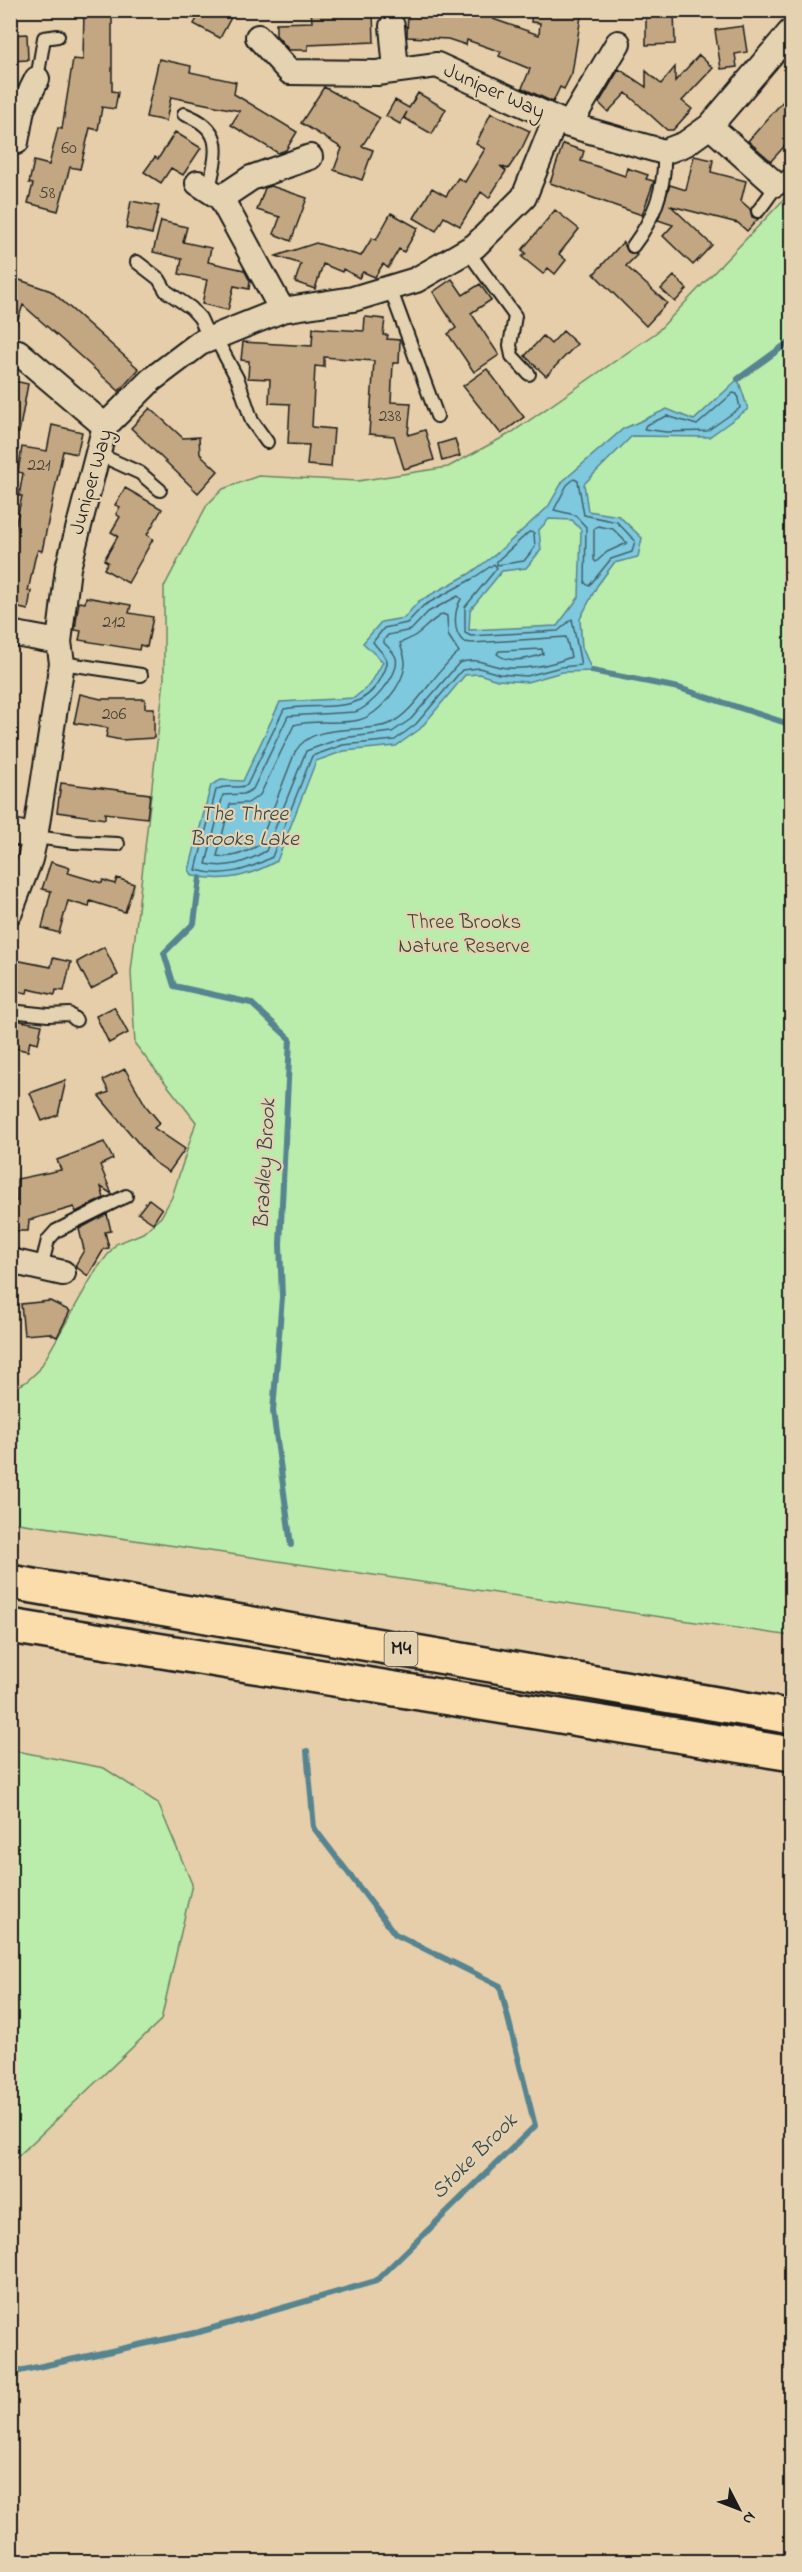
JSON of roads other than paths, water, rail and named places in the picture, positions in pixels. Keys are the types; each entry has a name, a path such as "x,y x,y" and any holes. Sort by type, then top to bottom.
{"highway":[{"name":"M4","path":"10,1582 792,1717"},
{"name":"M4","path":"10,1626 792,1754"}],"street":[{"path":"392,26 396,70"},
{"path":"664,152 685,144 710,126 792,30"},
{"name":"Juniper Way","path":"258,37 290,72 377,73 437,65 562,123 664,152"},
{"name":"Juniper Way","path":"10,912 30,859 35,837 61,653 68,568 105,426 151,380 200,343 282,310 353,299 416,280 467,250 524,197 562,123 618,43"},
{"path":"16,142 16,108 37,79"},
{"path":"710,126 783,178"},
{"path":"282,310 210,190 310,157"},
{"path":"10,351 18,352 105,426"},
{"path":"10,633 61,653"},
{"path":"10,831 35,837"},
{"path":"10,1261 52,1271"}],"lane":[{"path":"37,79 44,38 58,36"},
{"path":"184,114 198,119 216,138 217,152 210,190"},
{"path":"633,246 656,206 664,180 664,152"},
{"path":"759,211 783,178"},
{"path":"467,250 514,316 510,345 512,356 529,374"},
{"path":"137,262 159,279 166,291 191,308 200,318 238,380 252,421 267,442"},
{"path":"390,288 437,416"},
{"path":"98,454 133,469 160,490"},
{"path":"61,653 141,675"},
{"path":"35,837 118,844"},
{"path":"10,1011 48,1015 69,1014 76,1020"},
{"path":"52,1271 48,1240 56,1231 126,1196"}],"water":[{"name":"The Three Brooks Lake","path":"738,379 748,409 709,437 632,436 584,484 588,511 619,516 642,538 638,557 614,563 597,586 580,619 582,647 592,671 562,672 527,682 497,680 479,674 465,675 420,729 396,746 344,751 316,761 277,861 236,877 193,876 189,870 211,785 221,780 243,781 280,702 354,698 370,685 383,662 363,643 381,622 404,618 419,601 469,574 496,554 548,507 563,481 623,429 667,409 694,420","holes":["549,519 572,520 581,530 579,597 557,626 469,630 470,610 502,571 526,568 541,550 539,530"]}],"waterway":[{"name":"Stoke Brook","path":"738,379 792,340"},
{"path":"592,671 679,688 792,725"},
{"name":"Bradley Brook","path":"200,878 194,923 164,953 174,986 251,1003 290,1039 280,1244 282,1297 273,1411 291,1545"},
{"name":"Stoke Brook","path":"10,2373 199,2332 376,2281 535,2126 500,1986 395,1934 314,1828 307,1751"}],"park label":[{"name":"Three Brooks Nature Reserve","path":"464,935"}]}
